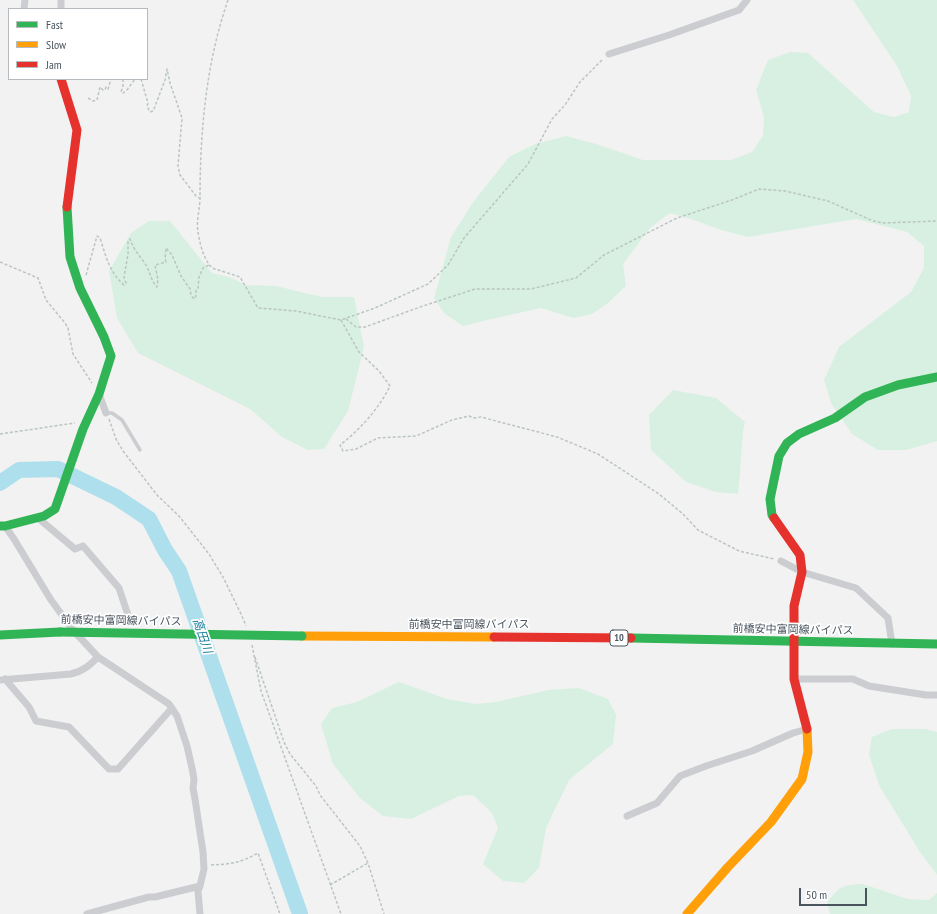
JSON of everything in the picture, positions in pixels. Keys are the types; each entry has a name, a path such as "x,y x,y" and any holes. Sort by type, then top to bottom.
{"street":[{"path":"609,54 669,35 739,10 747,0"},
{"path":"2,526 38,518 55,509 85,425 99,394 111,356 104,337 80,288 70,257 67,208 77,130 61,80"},
{"path":"687,914 728,867 771,822 802,779 808,752 807,729 794,679 794,606 802,572 800,555 772,515 770,499 779,456 787,443 799,434 835,418 865,397 898,385 937,377"},
{"path":"99,394 106,413"},
{"path":"38,518 75,549 83,546 119,588 128,615"},
{"path":"2,526 14,539 63,617 98,657 169,704 177,716 187,746 192,768 194,794 203,852 204,865 198,891 200,914"},
{"path":"781,561 802,572 856,588 888,618 892,644"},
{"name":"前橋安中富岡線バイパス","path":"0,635 60,632 302,636 602,637 937,644"},
{"path":"3,680 70,674 88,667 98,657"},
{"path":"794,679 853,680 869,686 926,695 937,695"},
{"path":"3,680 29,707 36,721 69,727 109,769 118,768 172,708"},
{"path":"627,816 657,803 680,776 752,751 793,733 807,729"},
{"path":"87,914 107,911 200,886"}],"lane":[{"path":"106,413 112,413 122,420 140,450"}],"path":[{"path":"228,0 215,42 208,84 202,146 197,230 202,251 212,268 240,277 258,308 296,311 340,320 346,319 428,284 448,265 464,238 528,164 552,119 566,105 580,82 594,66 609,54"},
{"path":"141,80 148,103 147,106 150,112 152,112 165,80 167,69 170,83 182,118 178,166 180,175 196,196 200,198"},
{"path":"88,98 93,101 97,100 100,87 103,90 105,90 106,87 108,89 111,80"},
{"path":"123,80 121,92 123,93 134,80"},
{"path":"346,319 356,327 365,328 423,306 476,289 531,289 576,278 604,254 677,218 732,200 759,189 785,191 828,201 873,221 883,223 937,221"},
{"path":"80,288 88,271 98,236 100,238 109,267 124,285 126,283 124,277 128,254 128,241 130,239 131,244 147,266 153,284 157,287 158,280 155,265 166,262 166,248 172,255 181,276 190,289 194,299 203,268 209,265"},
{"path":"0,262 38,278 46,300 68,328 73,354 99,394"},
{"path":"340,320 359,352 379,371 390,386 384,398 351,436 340,445 343,451 356,449 378,438 416,436 452,420 469,416 474,418 481,417 525,428 557,437 598,454 659,494 683,514 698,530 719,541 739,551 781,561"},
{"path":"106,413 116,439 123,451 157,495 179,516 209,554 223,577 248,631"},
{"path":"0,434 85,425"},
{"path":"250,638 261,691 341,914"},
{"path":"253,652 284,742 290,754 316,786 320,795 360,846 368,862 384,914"},
{"path":"204,865 230,864 243,861 258,853 280,914"},
{"path":"330,885 368,862"}],"green space":[{"path":"853,0 937,0 937,441 906,450 878,450 852,434 831,403 824,380 839,347 911,292 924,268 924,246 907,232 856,219 748,237 721,230 670,213 650,228 623,264 626,286 608,303 592,314 573,318 541,308 463,326 444,313 434,298 451,237 474,201 509,157 535,144 566,136 596,144 643,160 731,160 752,152 763,136 764,117 756,90 768,60 790,52 808,53 874,112 894,117 909,112 911,96 897,66"},
{"path":"149,221 170,221 212,273 229,277 246,285 276,286 322,297 354,297 364,347 348,411 324,449 308,450 282,437 250,409 138,353 117,318 109,271 131,233"},
{"path":"673,390 716,398 745,422 738,494 716,492 686,482 651,450 649,415"},
{"path":"399,682 447,699 476,704 496,702 548,690 579,688 608,699 616,715 613,744 569,780 546,828 539,868 524,883 503,881 483,864 498,828 492,813 473,795 459,796 411,819 383,816 360,798 333,764 321,724 332,708 357,702"},
{"path":"892,729 925,729 937,732 937,875 920,852 880,787 869,755 872,737"},
{"path":"863,884 908,899 929,900 937,893 937,914 830,914 827,902 835,893 842,887"}],"waterway":[{"name":"高田川","path":"0,483 19,470 58,469 116,497 149,519 165,550 179,571 300,914"}],"traffic: fast":[{"path":"0,526 44,516 55,509 83,429 99,394 111,356 104,337 80,288 70,257 67,207"},
{"path":"774,518 772,515 770,499 779,456 787,443 799,434 835,418 865,397 898,385 937,377"},
{"path":"0,635 60,632"},
{"path":"60,632 302,636"},
{"path":"631,638 937,644"}],"traffic: slow":[{"path":"302,636 494,637"},
{"path":"687,914 728,867 771,822 802,779 808,752 807,729"}],"traffic: jam":[{"path":"61,80 77,130 67,207"},
{"path":"774,518 800,555 802,572 794,606 794,679 807,729"},
{"path":"494,637 631,638"}]}
